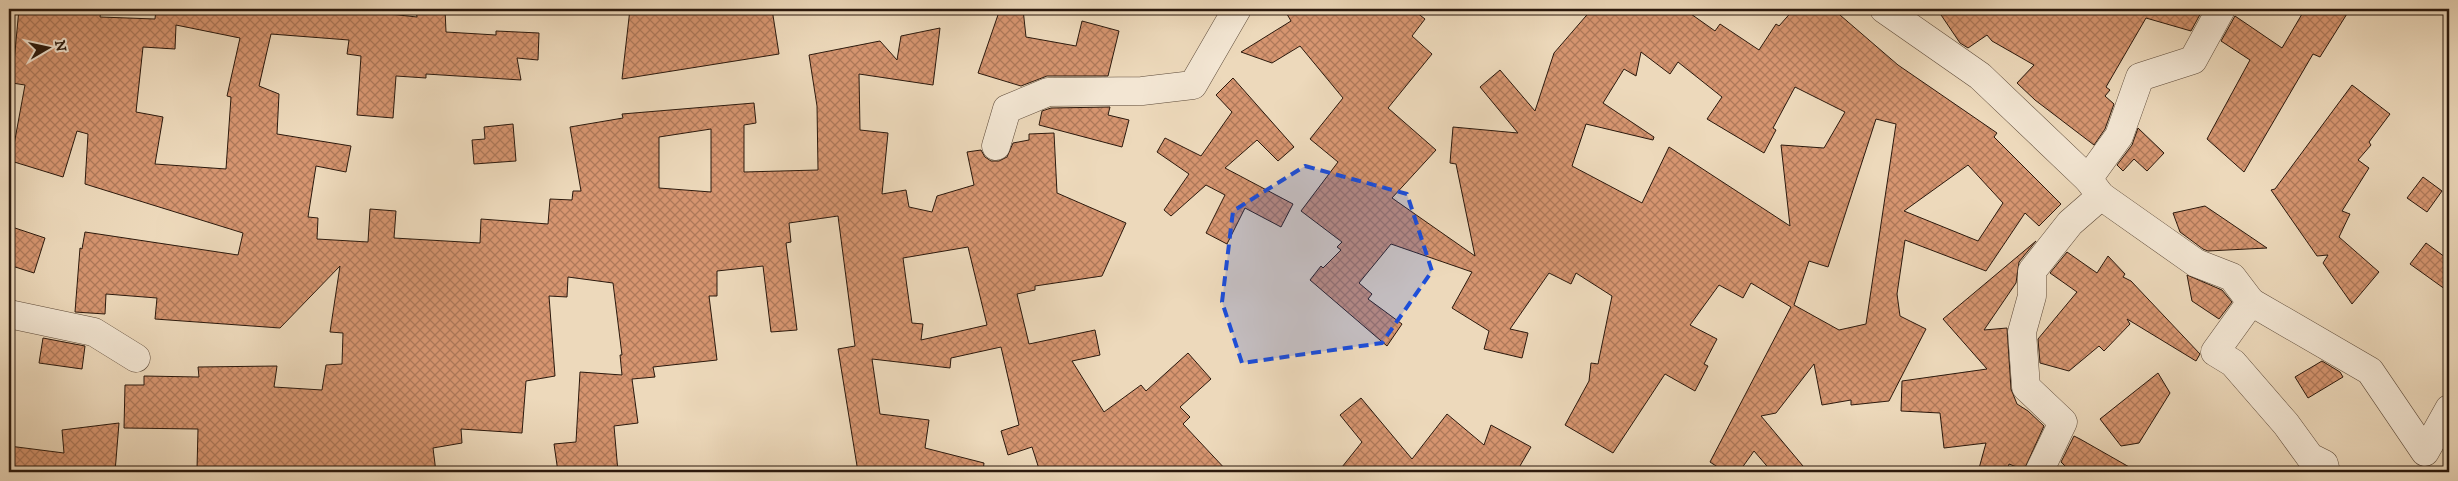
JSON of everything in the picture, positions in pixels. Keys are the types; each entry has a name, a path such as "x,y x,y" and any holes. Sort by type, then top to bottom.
{"street":[{"path":"996,146 1007,108 1048,92 1142,91 1194,85 1237,9"},
{"path":"1884,9 1980,76 2094,188 2196,263 2232,277 2251,302 2370,371 2425,452 2449,409"},
{"path":"2039,472 2063,422 2026,387 2022,332 2032,296 2032,271 2070,223 2094,188 2119,136 2140,77 2193,60 2221,9"},
{"path":"2251,302 2215,352 2233,362 2286,424 2310,457 2324,464 2326,472"},
{"path":"9,314 94,332 136,358"}],"highlighted area":[{"path":"1305,166 1407,194 1432,271 1382,343 1242,363 1222,302 1233,211"}],"building":[{"path":"19,9 101,9 100,17 155,19 156,9 270,9 345,13 346,9 417,17 416,9 445,9 446,32 496,35 496,31 539,33 538,60 517,58 521,80 426,74 426,78 396,76 393,118 357,115 361,56 347,54 349,40 271,34 259,86 279,94 277,134 351,146 346,172 316,166 308,217 318,218 317,239 368,242 370,209 396,211 394,238 480,243 481,219 548,224 550,199 572,200 573,191 581,191 570,127 623,118 622,114 754,103 756,123 744,125 744,172 818,170 817,106 809,55 880,41 897,60 901,36 940,28 933,85 859,74 860,130 888,133 882,194 906,190 909,207 932,212 937,196 974,185 967,152 981,150 985,157 991,161 999,161 1007,157 1013,143 1029,140 1029,134 1054,133 1057,193 1126,223 1102,276 1035,286 1035,290 1017,294 1029,344 1095,330 1100,355 1072,361 1104,412 1141,385 1146,391 1188,353 1211,379 1180,407 1190,417 1183,424 1228,472 1040,472 1032,447 1008,455 1001,431 1019,425 1001,347 951,358 950,368 872,359 880,414 929,420 925,448 984,463 983,472 858,472 838,349 855,346 838,216 789,223 791,242 786,243 797,330 771,332 763,266 717,271 717,296 709,296 717,360 653,367 655,377 632,379 638,423 614,426 618,472 558,472 554,444 576,442 580,372 622,375 620,355 622,355 613,283 568,277 567,297 549,296 555,376 526,381 522,433 461,429 462,443 433,448 436,472 261,472 197,469 198,429 124,428 125,385 144,385 144,376 199,377 198,367 277,366 274,387 322,390 326,365 342,364 343,333 330,332 340,266 280,328 155,319 157,298 106,294 105,314 75,312 80,248 82,249 85,232 238,255 243,233 85,184 88,134 77,131 63,177 11,161 25,85 12,83","holes":["176,25 240,38 227,96 231,97 226,169 155,164 163,117 136,112 143,47 175,49","711,129 711,192 659,188 659,137","968,247 987,325 921,340 923,324 912,323 903,258"]},
{"path":"630,9 772,9 779,54 622,79"},
{"path":"1000,9 1023,9 1026,37 1076,46 1082,21 1119,31 1108,76 1047,76 1021,86 978,73"},
{"path":"1284,9 1412,9 1425,19 1412,36 1432,54 1388,108 1436,150 1392,198 1475,256 1456,164 1450,163 1453,127 1518,133 1480,87 1500,70 1535,111 1554,53 1592,9 1684,9 1715,31 1720,24 1759,50 1776,24 1779,26 1794,9 1833,9 1898,65 1997,133 1994,137 2061,204 2039,226 2025,213 1986,271 1905,240 1897,294 1900,316 1926,329 1889,401 1851,405 1851,400 1822,405 1814,364 1776,413 1761,416 1808,472 1772,472 1754,451 1739,472 1725,472 1710,462 1791,307 1751,283 1743,298 1719,285 1690,325 1717,339 1704,364 1708,366 1695,391 1665,374 1613,453 1565,425 1589,381 1591,363 1598,364 1612,296 1576,273 1571,284 1549,273 1510,329 1528,333 1522,358 1484,349 1489,331 1452,308 1472,272 1391,244 1359,283 1372,294 1368,299 1402,324 1387,346 1310,280 1321,266 1323,268 1341,250 1337,247 1342,242 1301,211 1338,162 1310,139 1343,98 1300,46 1272,63 1241,52 1291,21","holes":["1641,52 1670,74 1678,62 1722,97 1707,119 1764,153 1776,130 1773,128 1795,87 1845,112 1824,148 1781,145 1790,226 1669,147 1642,203 1572,166 1586,124 1653,140 1654,137 1603,103 1624,69 1636,76","1876,119 1896,124 1866,324 1839,330 1794,305 1809,261 1828,267","1968,165 2003,203 1978,241 1904,211"]},
{"path":"1937,9 2203,9 2191,31 2146,18 2106,87 2110,90 2105,96 2114,104 2105,129 2094,145 2035,100 2017,83 2034,65 1992,41 1987,35 1968,48 1960,43"},
{"path":"2305,9 2350,9 2320,57 2313,54 2244,172 2207,139 2250,60 2221,41 2235,16 2282,48"},
{"path":"1233,78 1294,147 1278,161 1257,140 1225,168 1293,204 1281,227 1245,208 1227,244 1206,233 1225,195 1206,185 1171,216 1164,210 1189,174 1157,152 1165,138 1201,156 1232,112 1216,95"},
{"path":"2352,85 2390,114 2369,142 2371,145 2358,160 2369,168 2342,211 2350,214 2339,237 2379,272 2352,304 2323,263 2328,255 2317,256 2271,190 2275,189"},
{"path":"1110,107 1108,115 1129,120 1122,147 1039,125 1042,111 1051,108"},
{"path":"513,124 516,161 474,164 472,140 485,139 484,127"},
{"path":"2138,128 2164,153 2147,171 2134,159 2123,171 2117,165 2132,145"},
{"path":"2423,177 2442,191 2427,212 2407,198"},
{"path":"2205,206 2267,248 2208,251 2203,249 2180,232 2173,213"},
{"path":"9,226 45,238 34,273 9,265"},
{"path":"2036,241 2019,262 2016,283 1984,330 2007,328 2011,389 2017,404 2028,411 2044,426 2024,470 2009,464 2007,472 1978,472 1986,443 1944,448 1940,413 1901,411 1902,381 1987,369 1943,319"},
{"path":"2426,243 2449,260 2449,292 2410,264"},
{"path":"2067,252 2097,273 2108,256 2125,274 2123,277 2131,281 2200,354 2196,361 2127,319 2130,324 2104,351 2099,346 2069,371 2040,363 2038,339 2077,292 2050,273"},
{"path":"2187,275 2222,290 2232,302 2219,319 2192,301"},
{"path":"43,338 85,346 82,369 39,363"},
{"path":"2322,361 2340,372 2343,377 2308,398 2295,377"},
{"path":"2158,373 2170,393 2139,443 2121,446 2100,419"},
{"path":"1361,398 1412,459 1447,414 1484,445 1491,425 1531,447 1518,472 1338,472 1362,442 1340,415"},
{"path":"119,423 115,472 9,472 9,446 64,453 62,430"},
{"path":"2074,436 2138,472 2071,472 2061,462"}]}
